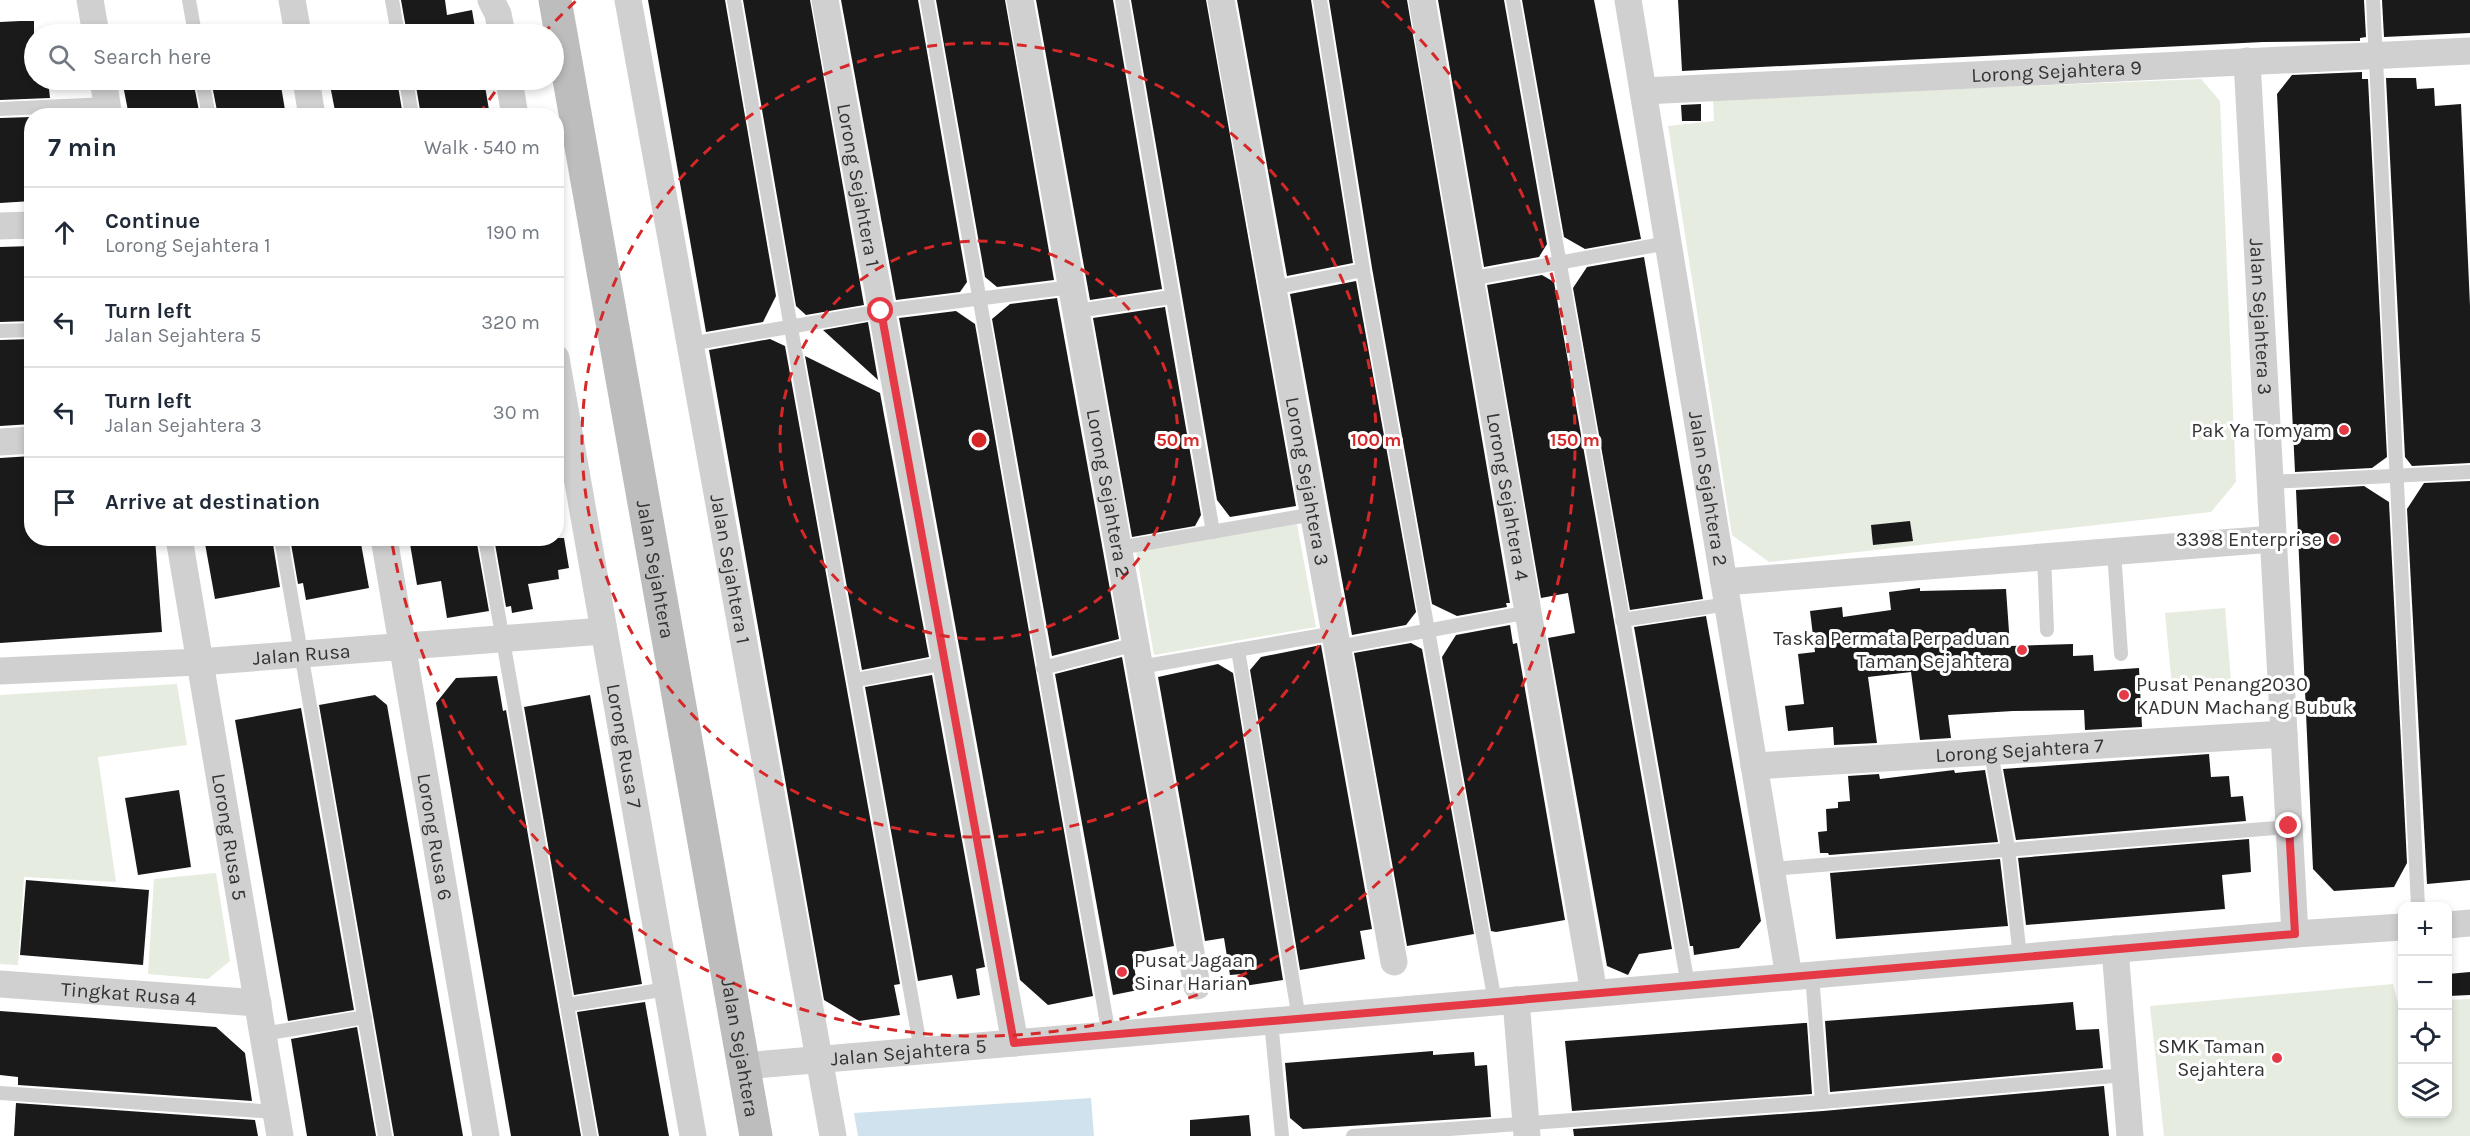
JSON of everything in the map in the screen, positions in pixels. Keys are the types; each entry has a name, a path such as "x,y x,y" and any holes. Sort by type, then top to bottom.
{"main road":[{"name":"Jalan Sejahtera","path":"555,0 559,24"},
{"name":"Jalan Sejahtera","path":"564,51 756,1136"}],"street":[{"path":"90,0 94,24"},
{"path":"292,0 296,24"},
{"path":"491,0 500,24"},
{"name":"Jalan Sejahtera 1","path":"628,0 833,1136"},
{"name":"Lorong Sejahtera 1","path":"825,0 1014,1043"},
{"name":"Lorong Sejahtera 2","path":"1020,0 1197,986"},
{"name":"Lorong Sejahtera 3","path":"1221,0 1395,962"},
{"name":"Lorong Sejahtera 4","path":"1422,0 1594,993"},
{"name":"Jalan Sejahtera 2","path":"1628,0 1772,869 1800,976"},
{"name":"Lorong Sejahtera 9","path":"1643,91 2470,51"},
{"name":"Jalan Sejahtera 3","path":"2247,62 2295,934"},
{"path":"308,90 311,108"},
{"path":"511,90 514,108"},
{"path":"0,226 24,225"},
{"name":"Lorong Rusa 7","path":"564,404 693,1136"},
{"path":"0,442 24,440"},
{"path":"1726,593 2044,556 2273,538"},
{"name":"Lorong Rusa 5","path":"180,546 278,1124"},
{"name":"Lorong Rusa 6","path":"385,546 486,1136"},
{"name":"Jalan Rusa","path":"0,671 199,662 603,631"},
{"name":"Lorong Sejahtera 7","path":"1754,766 2284,734"},
{"path":"2452,925 2470,923"},
{"name":"Jalan Sejahtera 5","path":"743,1066 2115,949 2398,927"},
{"path":"2115,949 2130,1136"},
{"name":"Tingkat Rusa 4","path":"0,984 258,1003"},
{"path":"1506,1001 1527,1130"}],"lane":[{"path":"189,0 193,24"},
{"path":"392,0 396,24"},
{"path":"734,0 789,327 856,680 921,1051"},
{"path":"927,0 1109,1035"},
{"path":"1122,0 1213,532"},
{"path":"1320,0 1363,270 1428,631 1506,1001"},
{"path":"1513,0 1688,985"},
{"path":"2373,0 2418,902"},
{"path":"204,90 207,108"},
{"path":"407,90 410,108"},
{"path":"0,109 106,100"},
{"path":"1469,279 1668,243"},
{"path":"1273,288 1363,270"},
{"path":"690,345 881,311 979,299 1171,297"},
{"path":"0,331 24,330"},
{"path":"2270,482 2470,472"},
{"path":"1119,548 1314,514"},
{"path":"282,546 385,1136"},
{"path":"486,546 590,1136"},
{"path":"2114,551 2121,654"},
{"path":"2044,556 2047,630"},
{"path":"1622,620 1726,593"},
{"path":"1043,668 1138,656 1238,650 1428,631 1529,612"},
{"path":"1238,650 1299,1019"},
{"path":"856,680 945,663"},
{"path":"1991,752 2008,848 2020,957"},
{"path":"1772,869 2289,826"},
{"path":"1800,976 1822,1101"},
{"path":"567,1005 667,989"},
{"path":"263,1034 364,1017"},
{"path":"1271,1021 1282,1136"},
{"path":"1353,1136 1527,1130 1822,1101 2125,1075"},
{"path":"0,1093 278,1124"}],"shaded area":[{"path":"2201,79 2220,101 2236,482 2211,512 1769,562 1732,535 1668,126 1714,121 1713,99"},
{"path":"1297,524 1316,627 1154,655 1136,551"},
{"path":"2225,608 2231,681 2172,686 2165,613"},
{"path":"177,684 187,745 98,757 116,882 24,877 18,965 0,964 0,695"},
{"path":"216,873 230,961 208,979 148,974 154,879"},
{"name":"SMK Taman Sejahtera","path":"2393,984 2398,1004 2398,1118 2452,1118 2452,1000 2470,999 2470,1136 2164,1136 2150,1006"}],"water":[{"path":"1091,1098 1094,1136 858,1136 854,1113"}],"building":[{"path":"401,0 445,0 447,15 472,10 474,24 405,24"},
{"path":"648,0 725,0 776,296 763,322 706,332"},
{"path":"743,0 810,0 864,305 806,315 796,306"},
{"path":"841,0 918,0 967,282 960,292 896,300"},
{"path":"936,0 1005,0 1054,280 997,287 985,277"},
{"path":"1036,0 1113,0 1162,289 1090,300"},
{"path":"1131,0 1206,0 1296,506 1230,517 1217,500"},
{"path":"1237,0 1311,0 1353,263 1287,276"},
{"path":"1329,0 1407,0 1510,603 1506,603 1507,607 1457,616 1432,604 1372,268"},
{"path":"1438,0 1504,0 1547,244 1539,257 1484,267"},
{"path":"1522,0 1594,0 1641,239 1585,249 1564,237"},
{"path":"1678,0 2364,0 2366,37 2360,38 2360,41 2263,42 1682,71"},
{"path":"2382,0 2470,0 2470,33 2384,37"},
{"path":"34,21 34,24 24,24 24,90 49,90 50,98 0,100 0,22"},
{"path":"2362,72 2362,79 2368,79 2387,457 2372,468 2295,472 2277,94 2292,75"},
{"path":"2386,78 2416,78 2417,89 2434,88 2435,106 2461,104 2470,306 2470,463 2412,466 2405,457"},
{"path":"124,90 195,90 198,108 127,108"},
{"path":"213,90 282,90 285,108 216,108"},
{"path":"331,90 399,90 402,108 334,108"},
{"path":"417,90 486,90 489,108 420,108"},
{"path":"1701,104 1701,121 1682,121 1681,105"},
{"path":"24,117 24,202 0,203 0,118"},
{"path":"24,246 24,321 0,322 0,247"},
{"path":"1644,257 1703,599 1630,610 1573,288 1587,267"},
{"path":"1542,275 1554,282 1672,949 1639,954 1628,975 1607,966 1548,638 1575,633 1568,593 1541,598 1487,285"},
{"path":"1356,281 1416,612 1406,625 1352,635 1290,294"},
{"path":"1057,298 1119,639 1052,656 992,319 1010,304"},
{"path":"1165,307 1201,515 1195,526 1132,537 1093,318"},
{"path":"956,311 975,324 1093,996 1048,1005 1020,980 899,318"},
{"path":"868,322 878,380 823,330"},
{"path":"24,339 24,424 0,426 0,340"},
{"path":"770,339 785,346 900,984 894,985 900,1015 859,1021 824,1000 709,350"},
{"path":"805,356 880,393 929,657 862,670"},
{"path":"24,456 24,546 156,546 162,632 0,643 0,458"},
{"path":"2470,481 2470,880 2427,884 2407,509 2424,483"},
{"path":"2364,486 2389,502 2407,863 2394,887 2334,891 2313,869 2296,490"},
{"path":"1910,521 1913,541 1873,545 1871,525"},
{"path":"564,538 569,568 558,570 559,579 528,584 533,609 512,613 511,606 506,607 495,546 564,546"},
{"path":"205,546 273,546 280,587 215,599"},
{"path":"291,546 361,546 369,588 306,600 303,583 298,584"},
{"path":"410,546 477,546 489,611 447,618 441,581 417,585"},
{"path":"1920,588 1920,591 2006,589 2010,646 2073,644 2073,656 2093,655 2094,671 2139,668 2142,727 2085,730 2084,710 2013,711 1948,715 1951,738 1920,740 1911,672 1868,677 1877,743 1834,745 1833,727 1788,731 1785,706 1804,704 1798,654 1815,652 1810,611 1842,607 1843,617 1891,610 1889,592"},
{"path":"1706,616 1761,921 1739,948 1694,955 1693,946 1690,946 1634,627"},
{"path":"1510,625 1513,644 1517,643 1565,920 1496,932 1491,931 1442,657 1456,635"},
{"path":"1411,643 1422,649 1474,934 1407,946 1354,653"},
{"path":"1321,645 1372,929 1360,931 1365,959 1300,970 1250,670 1261,657"},
{"path":"1122,657 1174,946 1132,954 1138,990 1113,995 1055,674"},
{"path":"1218,664 1233,673 1283,980 1244,986 1242,974 1230,975 1224,938 1205,941 1158,677"},
{"path":"932,675 985,967 976,969 980,995 957,999 952,975 918,981 865,687"},
{"path":"497,676 503,711 506,710 581,1136 511,1136 436,703 456,678"},
{"path":"375,695 387,705 463,1136 394,1136 319,705"},
{"path":"590,695 642,984 574,995 524,707"},
{"path":"301,708 354,1010 288,1021 235,720"},
{"path":"2209,754 2211,777 2229,776 2231,797 2243,796 2246,821 2016,840 2003,769"},
{"path":"1954,770 1955,773 1985,770 1998,842 1829,855 1820,853 1818,832 1827,831 1826,809 1838,808 1838,802 1850,801 1848,776 1879,774 1880,779"},
{"path":"179,790 191,867 138,875 125,798"},
{"path":"2249,839 2251,872 2222,875 2225,909 2026,925 2018,858"},
{"path":"2000,859 2008,926 1836,939 1830,873"},
{"path":"26,880 149,890 143,965 20,955"},
{"path":"2470,972 2470,995 2452,996 2452,974"},
{"path":"645,1002 669,1136 599,1136 577,1012"},
{"path":"2073,1002 2076,1030 2099,1029 2103,1068 1830,1092 1825,1021"},
{"path":"0,1011 216,1027 245,1053 252,1101 18,1085 18,1077 0,1075"},
{"path":"1807,1023 1812,1094 1572,1111 1565,1041"},
{"path":"357,1027 376,1136 307,1136 291,1039"},
{"path":"1433,1051 1433,1055 1474,1052 1475,1066 1487,1065 1491,1117 1303,1129 1290,1118 1285,1063"},
{"path":"2104,1086 2109,1136 1574,1136 1573,1129 1823,1111"},
{"path":"16,1103 255,1120 258,1136 14,1136"},
{"path":"1249,1115 1251,1136 1190,1136 1190,1120"}],"place":[{"name":"Pak Ya Tomyam","path":"2344,430"},
{"name":"3398 Enterprise","path":"2334,539"},
{"name":"Taska Permata Perpaduan Taman Sejahtera","path":"2022,650"},
{"name":"Pusat Penang2030 KADUN Machang Bubuk","path":"2124,695"},
{"name":"Pusat Jagaan Sinar Harian","path":"1122,972"},
{"name":"SMK Taman Sejahtera","path":"2277,1058"}],"route":[{"path":"881,311 1014,1043 2295,934 2289,826"}]}
